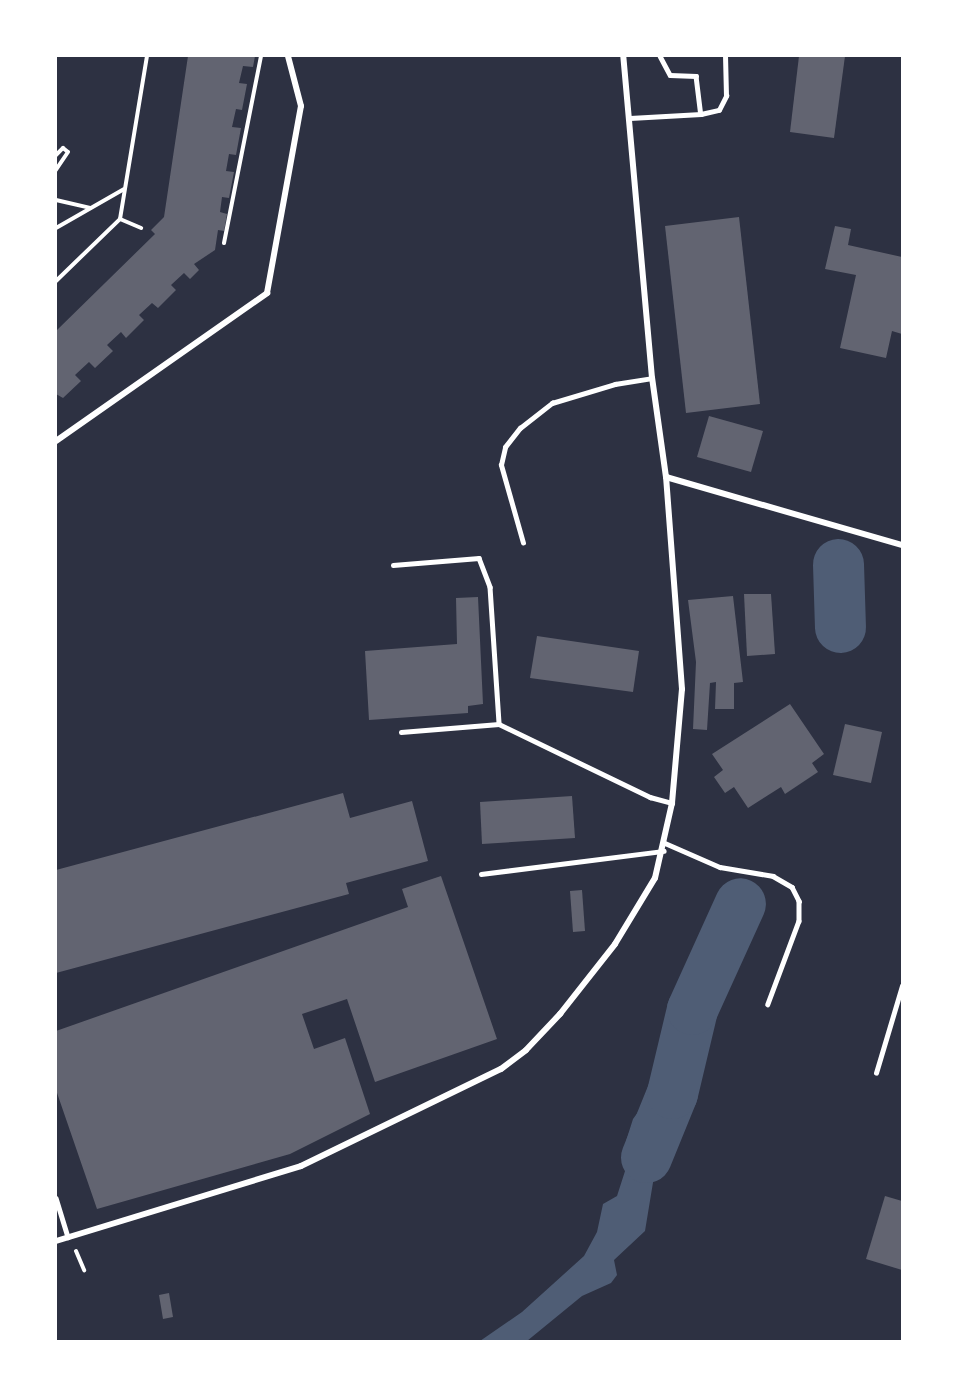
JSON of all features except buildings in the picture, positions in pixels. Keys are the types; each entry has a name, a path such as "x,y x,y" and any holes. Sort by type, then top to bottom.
{"street":[{"path":"56,441 267,293 301,106 288,56"},
{"path":"56,1241 301,1166 501,1069 526,1050 560,1014 615,944 655,878 664,851 672,803 682,689 666,477 652,378 623,56"},
{"path":"666,477 903,544"}],"lane":[{"path":"660,56 670,75 696,76 701,114"},
{"path":"630,118 701,114 719,110 726,96 725,56"},
{"path":"523,543 501,465 505,447 520,428 552,403 615,384 652,378"},
{"path":"393,565 479,558 490,587 499,723"},
{"path":"401,732 499,723 650,797 672,803"},
{"path":"665,843 720,867 773,876 792,887 799,901 798,921 768,1004"},
{"path":"481,874 664,851"},
{"path":"876,1073 903,986"},
{"path":"56,1198 68,1237"}],"path":[{"path":"56,281 120,219 147,56"},
{"path":"224,243 261,56"},
{"path":"56,155 63,148 68,152 56,170"},
{"path":"56,228 124,189"},
{"path":"56,200 91,208"},
{"path":"120,219 141,228"},
{"path":"80,1259 84,1270"}],"water":[{"path":"657,1086 672,1093 677,1104 662,1128 645,1231 614,1260 617,1275 611,1283 582,1296 527,1341 480,1341 522,1312 584,1256 597,1232 603,1204 617,1196 626,1168 626,1141 633,1119"}],"waterway":[{"path":"838,564 840,627"},
{"path":"646,1157 672,1093 692,1009 740,903"}]}
